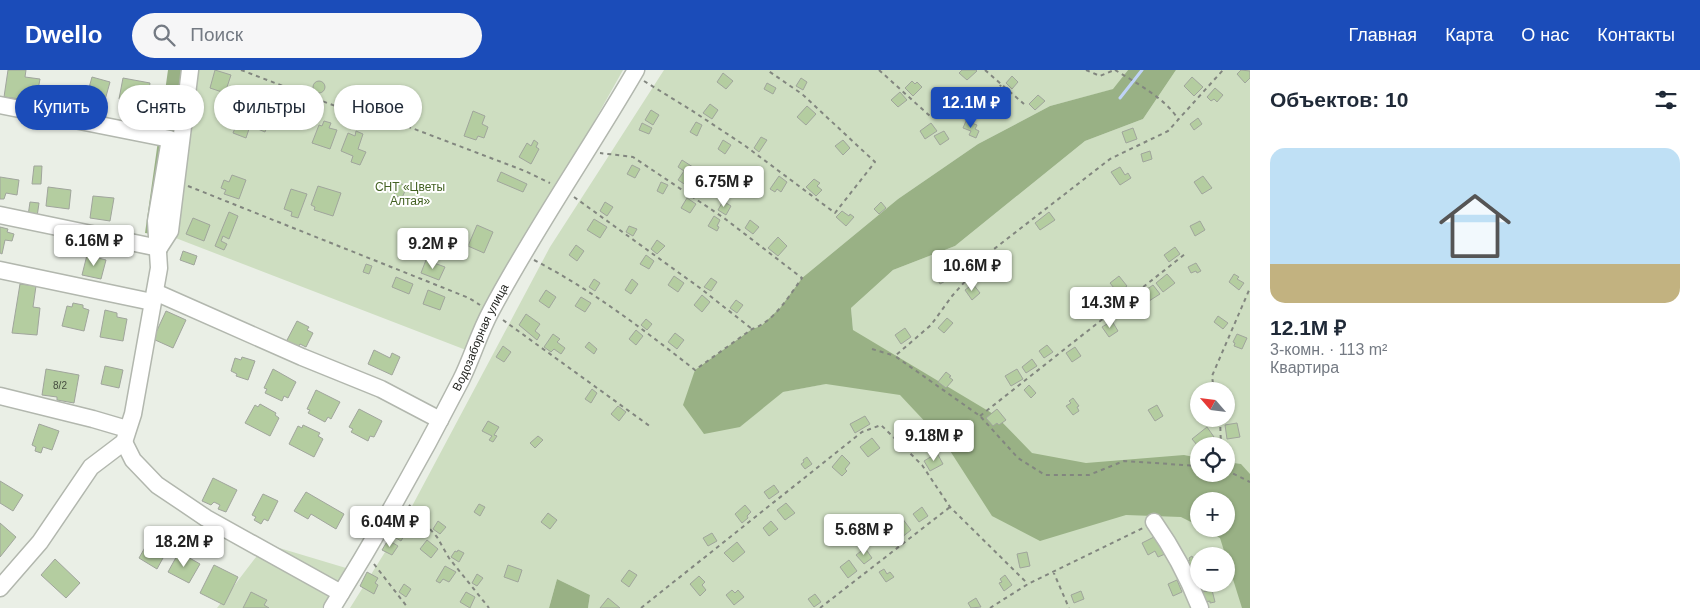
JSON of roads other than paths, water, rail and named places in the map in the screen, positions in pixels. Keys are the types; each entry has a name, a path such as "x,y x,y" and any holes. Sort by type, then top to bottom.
{"street":[{"path":"159,248 170,231 190,70"},
{"name":"Водозаборная улица","path":"332,608 440,420 462,378 490,312 523,254 588,151 634,72"},
{"path":"0,105 170,139 156,221 159,268 133,414 126,436 92,467 40,542 0,588"},
{"path":"0,216 159,248"},
{"path":"0,270 154,297 381,389 440,420"},
{"path":"0,396 92,419 126,436 133,460 157,485 206,518 341,593"},
{"path":"1154,522 1172,549 1200,608"}],"waterway":[{"path":"1120,98 1142,70"}],"park label":[{"name":"СНТ «Цветы Алтая»","path":"410,194"}]}
